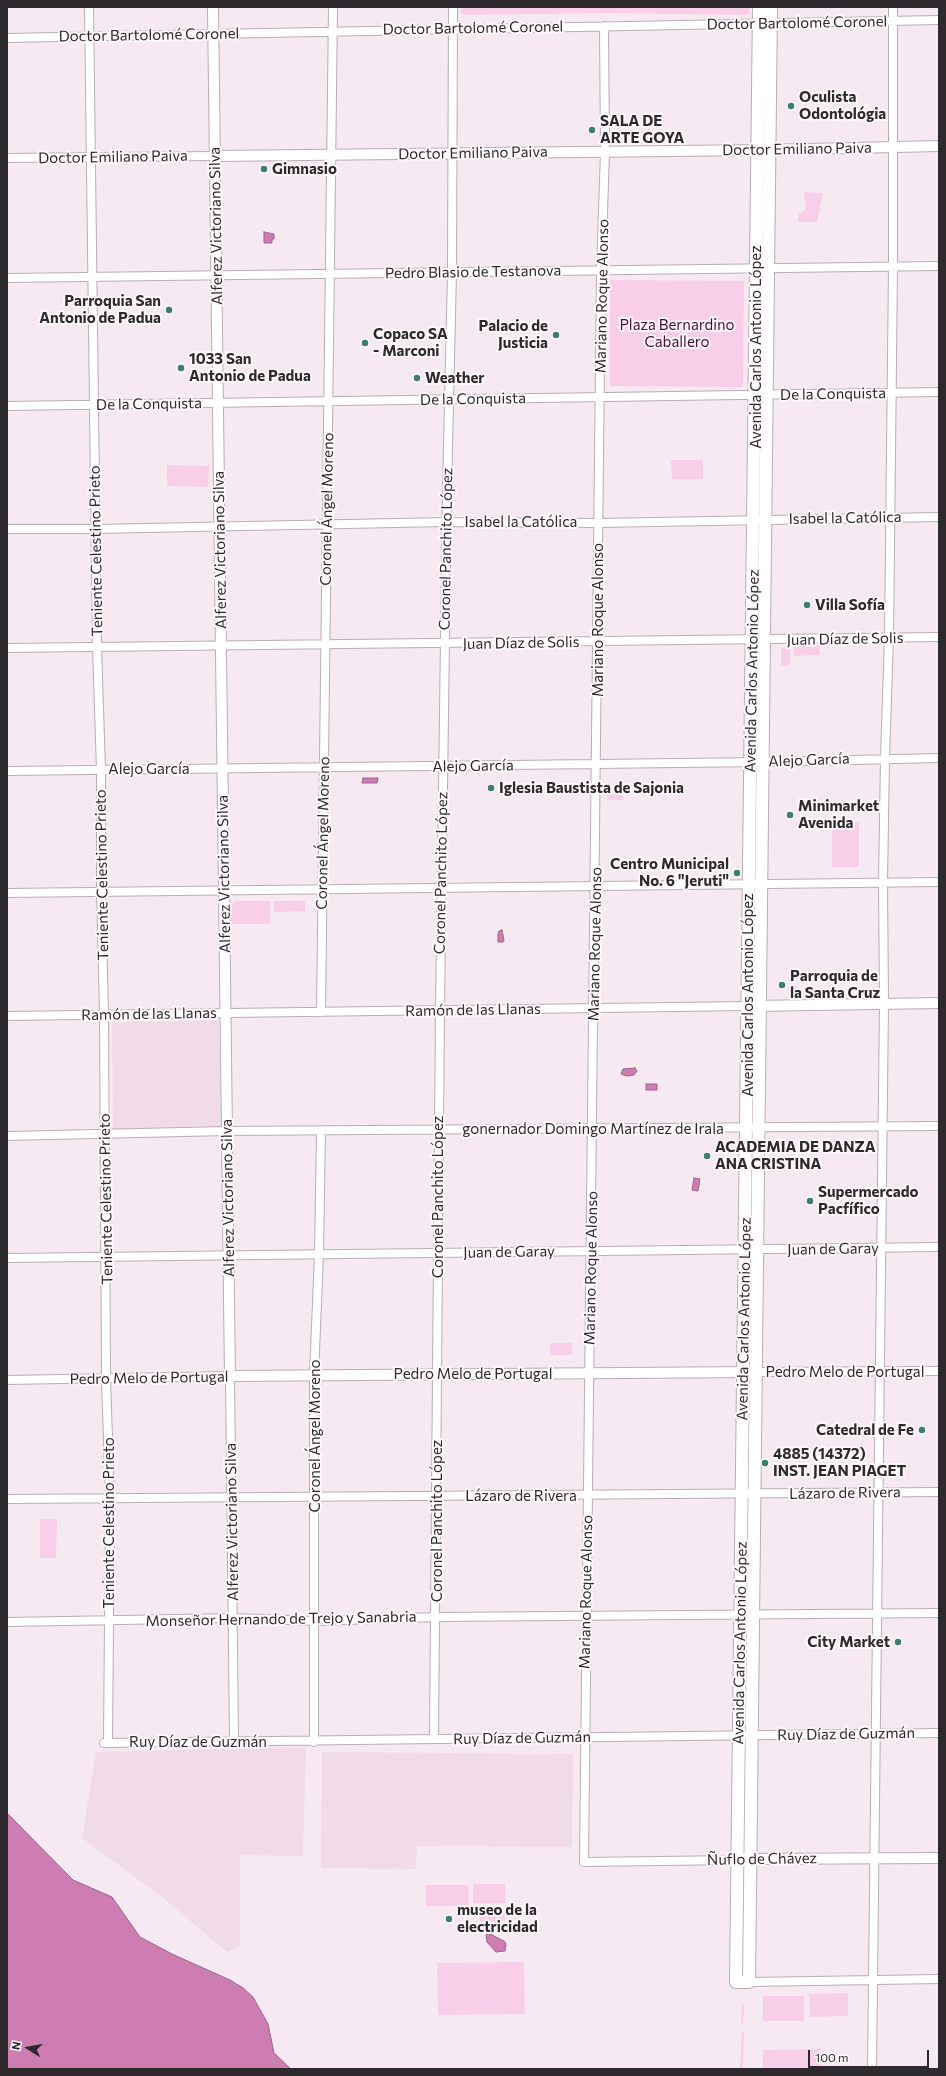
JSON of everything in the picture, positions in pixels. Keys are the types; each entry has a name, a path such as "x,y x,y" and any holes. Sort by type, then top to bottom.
{"main road":[{"name":"Avenida Carlos Antonio López","path":"757,762 748,885 754,1006 758,1128 749,1982 736,1982 746,1129 754,1006 762,885 757,762 758,640 762,268 769,150 765,23 759,7"},
{"name":"Avenida Carlos Antonio López","path":"762,268 756,150 765,23 771,7"}],"street":[{"name":"Teniente Celestino Prieto","path":"89,7 97,647 101,770 101,891 107,1255 106,1379 110,1499 110,1620 106,1743"},
{"name":"Alferez Victoriano Silva","path":"213,7 220,526 221,769 227,1013 234,1742"},
{"name":"Coronel Ángel Moreno","path":"321,1012 333,7"},
{"name":"Coronel Panchito López","path":"434,1739 442,766 452,272 453,7"},
{"path":"872,2069 883,1126 884,758 889,638 893,266 893,7"},
{"name":"Doctor Bartolomé Coronel","path":"7,38 939,20"},
{"name":"Mariano Roque Alonso","path":"584,1862 596,887 601,270 605,152 604,26"},
{"name":"Doctor Emiliano Paiva","path":"7,158 769,150 939,146"},
{"name":"Pedro Blasio de Testanova","path":"7,278 939,266"},
{"name":"De la Conquista","path":"7,406 939,392"},
{"name":"Isabel la Católica","path":"7,529 96,529 446,522 598,523 939,517"},
{"name":"Juan Díaz de Solis","path":"7,648 939,637"},
{"name":"Alejo García","path":"7,771 757,762 884,758 939,758"},
{"path":"7,893 101,891 224,892 939,882"},
{"name":"Ramón de las Llanas","path":"7,1016 939,1003"},
{"name":"gonernador Domingo Martínez de Irala","path":"7,1136 105,1135 227,1131 593,1128 746,1129 939,1126"},
{"name":"Coronel Ángel Moreno","path":"314,1742 314,1375 319,1255 321,1131"},
{"name":"Juan de Garay","path":"7,1258 107,1255 229,1256 438,1254 939,1247"},
{"name":"Pedro Melo de Portugal","path":"7,1380 314,1375 939,1371"},
{"name":"Lázaro de Rivera","path":"7,1500 939,1492"},
{"name":"Monseñor Hernando de Trejo y Sanabria","path":"7,1622 233,1618 315,1620 436,1617 939,1613"},
{"name":"Ruy Díaz de Guzmán","path":"106,1743 314,1742 585,1737 939,1734"},
{"name":"Ñuflo de Chávez","path":"584,1862 939,1858"},
{"path":"749,1982 939,1979"}],"shaded area":[{"path":"264,232 274,234 272,243 264,243"},
{"path":"363,778 378,778 377,783 362,783"},
{"path":"502,930 504,940 503,942 498,942 499,931"},
{"path":"219,1020 221,1126 113,1129 112,1022"},
{"path":"635,1068 637,1071 634,1075 627,1076 621,1074 623,1069"},
{"path":"646,1084 657,1084 657,1090 646,1090"},
{"path":"694,1178 700,1179 698,1191 692,1190"},
{"path":"306,1747 303,1856 240,1855 240,1946 227,1952 162,1897 82,1838 96,1752"},
{"path":"322,1752 573,1754 572,1847 417,1846 416,1869 321,1868"},
{"path":"7,1813 73,1880 112,1897 140,1937 172,1954 230,1980 243,1988 253,1997 268,2024 274,2053 291,2069 7,2069"},
{"path":"488,1933 504,1941 506,1944 505,1951 496,1952 487,1942 486,1935"}],"green space":[{"path":"461,7 750,7 749,15 606,13 464,15 461,13"},
{"path":"804,192 823,193 817,222 798,222 799,213 803,212 806,208"},
{"name":"Plaza Bernardino Caballero","path":"610,280 744,281 743,387 610,386"},
{"path":"671,460 703,460 703,479 672,479"},
{"path":"167,465 209,466 208,487 167,486"},
{"path":"794,645 819,645 820,655 794,656"},
{"path":"781,648 790,648 790,665 781,666"},
{"path":"607,794 622,794 623,800 607,800"},
{"path":"832,823 859,823 859,867 832,867"},
{"path":"235,901 270,901 270,924 230,924 230,905"},
{"path":"274,901 305,901 305,911 274,912"},
{"path":"751,1137 753,1137 752,1240 750,1241"},
{"path":"750,1257 752,1258 749,1363"},
{"path":"550,1343 572,1343 572,1355 550,1355"},
{"path":"749,1380 750,1380 748,1488"},
{"path":"747,1501 749,1501 746,1610"},
{"path":"40,1519 57,1519 56,1558 40,1558"},
{"path":"746,1624 748,1625 745,1714 744,1713"},
{"path":"746,1744 745,1853 743,1852"},
{"path":"744,1868 745,1979 742,1980 743,1869"},
{"path":"473,1884 505,1884 505,1903 473,1903"},
{"path":"426,1885 468,1885 469,1906 426,1906"},
{"path":"505,1908 505,1921 480,1922 480,1909"},
{"path":"524,1962 525,2014 438,2015 437,1963"},
{"path":"848,1993 848,2016 810,2017 809,1994"},
{"path":"763,1996 804,1996 804,2021 763,2021"},
{"path":"742,2004 744,2005 743,2024 741,2023"},
{"path":"742,2031 744,2033 743,2069 740,2068"},
{"path":"821,2049 821,2069 763,2069 763,2050"}],"place":[{"name":"Oculista Odontológia","path":"791,106"},
{"name":"SALA DE ARTE GOYA","path":"592,130"},
{"name":"Gimnasio","path":"264,169"},
{"name":"Parroquia San Antonio de Padua","path":"169,310"},
{"name":"Palacio de Justicia","path":"556,335"},
{"name":"Copaco SA - Marconi","path":"365,343"},
{"name":"1033 San Antonio de Padua","path":"181,368"},
{"name":"Weather","path":"417,378"},
{"name":"Villa Sofía","path":"807,605"},
{"name":"Iglesia Baustista de Sajonia","path":"491,788"},
{"name":"Minimarket Avenida","path":"790,815"},
{"name":"Centro Municipal No. 6 \"Jeruti\"","path":"737,873"},
{"name":"Parroquia de la Santa Cruz","path":"782,985"},
{"name":"ACADEMIA DE DANZA ANA CRISTINA","path":"707,1156"},
{"name":"Supermercado Pacfífico","path":"810,1201"},
{"name":"Catedral de Fe","path":"922,1430"},
{"name":"4885 (14372) INST. JEAN PIAGET","path":"765,1463"},
{"name":"City Market","path":"898,1642"},
{"name":"museo de la electricidad","path":"449,1919"}]}
